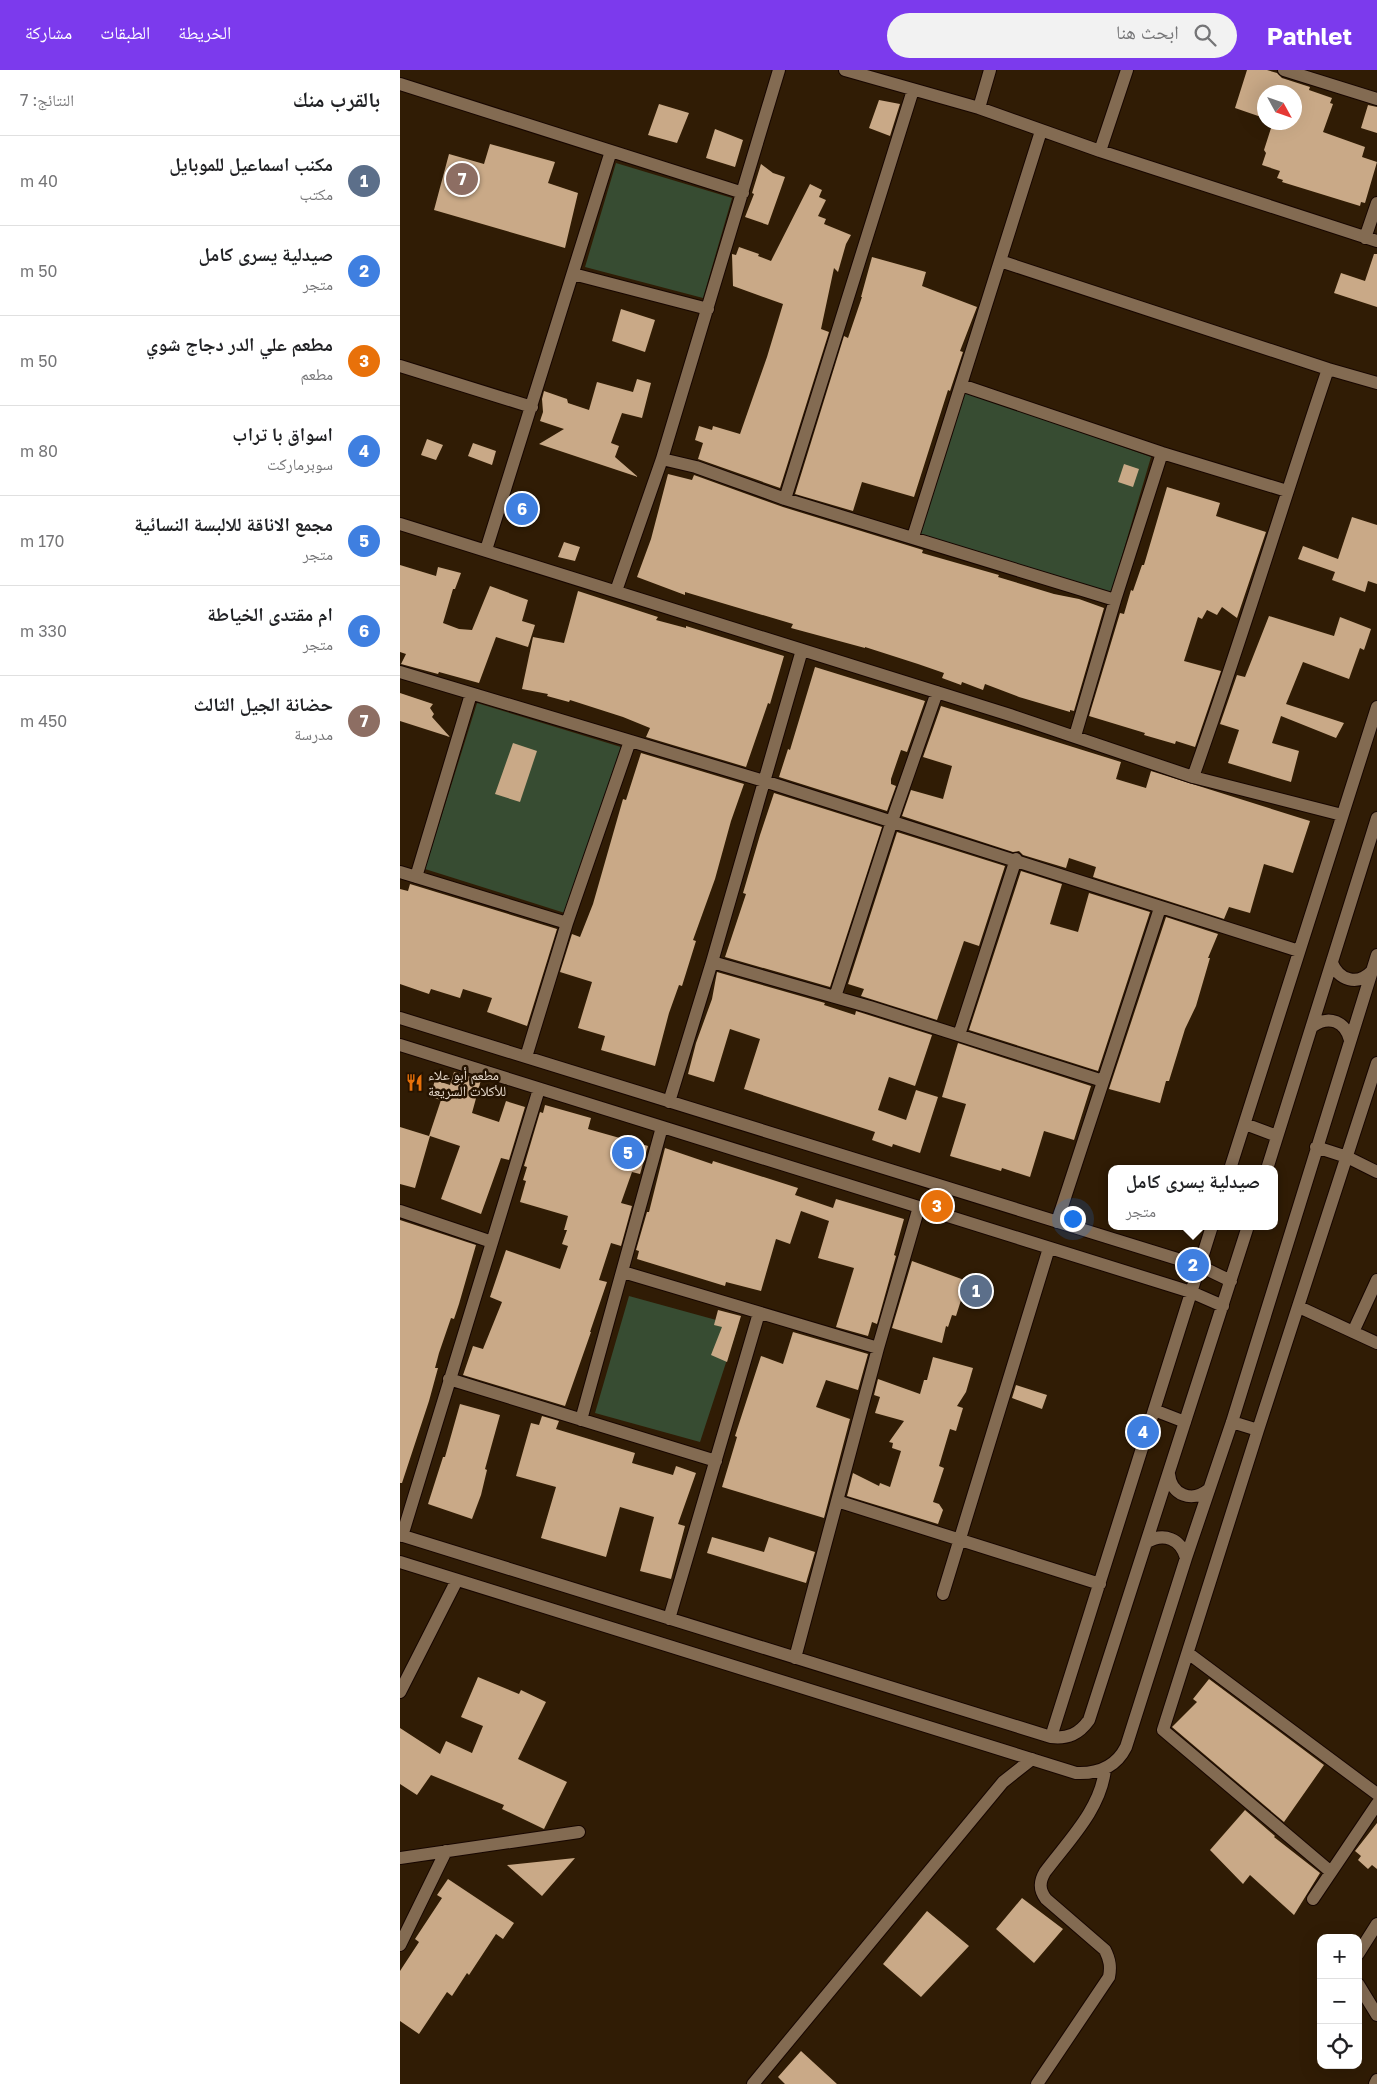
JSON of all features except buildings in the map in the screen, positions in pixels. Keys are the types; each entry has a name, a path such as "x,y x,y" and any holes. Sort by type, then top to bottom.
{"street":[{"path":"616,591 662,459 779,70"},
{"path":"845,70 979,108 1100,151 1371,239 1377,203"},
{"path":"979,108 990,70"},
{"path":"1100,151 1127,70"},
{"path":"1284,70 1377,98"},
{"path":"400,84 743,193"},
{"path":"784,499 912,90"},
{"path":"913,537 1041,131"},
{"path":"486,550 611,151"},
{"path":"1000,261 1328,369 1377,383"},
{"path":"573,274 708,309"},
{"path":"400,366 532,408"},
{"path":"1193,777 1227,681 1328,369"},
{"path":"961,384 1162,453 1287,492"},
{"path":"1075,736 1115,600 1162,453"},
{"path":"662,459 696,467 784,499 1115,600"},
{"path":"400,524 1075,736 1193,777 1342,815"},
{"path":"669,1102 712,962 802,650"},
{"path":"400,672 1016,859 1160,908 1299,951"},
{"path":"835,997 892,821 937,692"},
{"path":"416,877 471,694"},
{"path":"1231,1165 1377,707"},
{"path":"526,1057 567,923 630,741"},
{"path":"1268,1165 1377,818"},
{"path":"960,1035 1016,859"},
{"path":"400,872 567,923"},
{"path":"1057,1222 1160,908"},
{"path":"400,1562 1076,1773 1096,1772 1105,1769 1121,1758 1126,1747 1208,1490 1232,1422 1377,955"},
{"path":"712,962 960,1035 1103,1081"},
{"path":"1332,963 1342,976 1352,980 1363,979 1371,972"},
{"path":"400,1018 1200,1266 1231,1281"},
{"path":"1313,1026 1324,1020 1336,1021 1346,1028 1350,1040"},
{"path":"400,1045 1192,1292 1223,1306"},
{"path":"1331,1872 1164,1730 1258,1430 1377,1063"},
{"path":"539,1089 401,1536 1051,1737 1068,1737 1084,1728 1089,1720 1247,1230"},
{"path":"1245,1124 1277,1136"},
{"path":"581,1420 662,1127"},
{"path":"1316,1147 1347,1157 1377,1172"},
{"path":"795,1658 878,1348 919,1207"},
{"path":"400,1211 492,1242"},
{"path":"1051,1737 1211,1230"},
{"path":"943,1594 1049,1248"},
{"path":"623,1272 878,1348"},
{"path":"1353,1332 1377,1280"},
{"path":"1299,1307 1377,1343"},
{"path":"669,1619 759,1312"},
{"path":"449,1379 716,1461"},
{"path":"1154,1410 1185,1422"},
{"path":"1232,1422 1258,1430"},
{"path":"1169,1474 1172,1485 1186,1496 1198,1496 1208,1490"},
{"path":"837,1502 1100,1584"},
{"path":"1147,1542 1159,1537 1171,1539 1181,1546 1186,1558"},
{"path":"400,1692 457,1580"},
{"path":"1188,1653 1377,1794"},
{"path":"753,2084 1003,1782 1032,1759"},
{"path":"1037,2084 1109,1977 1111,1968 1110,1959 1105,1950 1046,1899 1042,1894 1040,1883 1045,1872 1094,1805 1102,1788 1105,1769"},
{"path":"1313,1899 1377,1804"},
{"path":"400,1858 579,1832"},
{"path":"400,1945 446,1851"},
{"path":"1362,1948 1377,1924"},
{"path":"1362,1991 1377,2015"},
{"path":"1375,2084 1377,2080"}],"green space":[{"path":"616,163 732,198 703,298 585,267"},
{"path":"963,391 1151,457 1111,593 918,536"},
{"path":"477,703 621,747 568,914 425,869"},
{"path":"629,1296 738,1326 700,1442 595,1413"}],"place":[{"name":"حضانة الجيل الثالث","path":"462,179"},
{"name":"ام مقتدى الخياطة","path":"522,509"},
{"name":"مطعم أبو علاء للأكلات السريعة","path":"414,1082"},
{"name":"مجمع الاناقة للالبسة النسائية","path":"628,1153"},
{"name":"مطعم علي الدر دجاج شوي","path":"937,1206"},
{"name":"صيدلية يسرى كامل","path":"1193,1265"},
{"name":"مكنب اسماعيل للموبايل","path":"976,1291"},
{"name":"اسواق با تراب","path":"1143,1432"}]}
